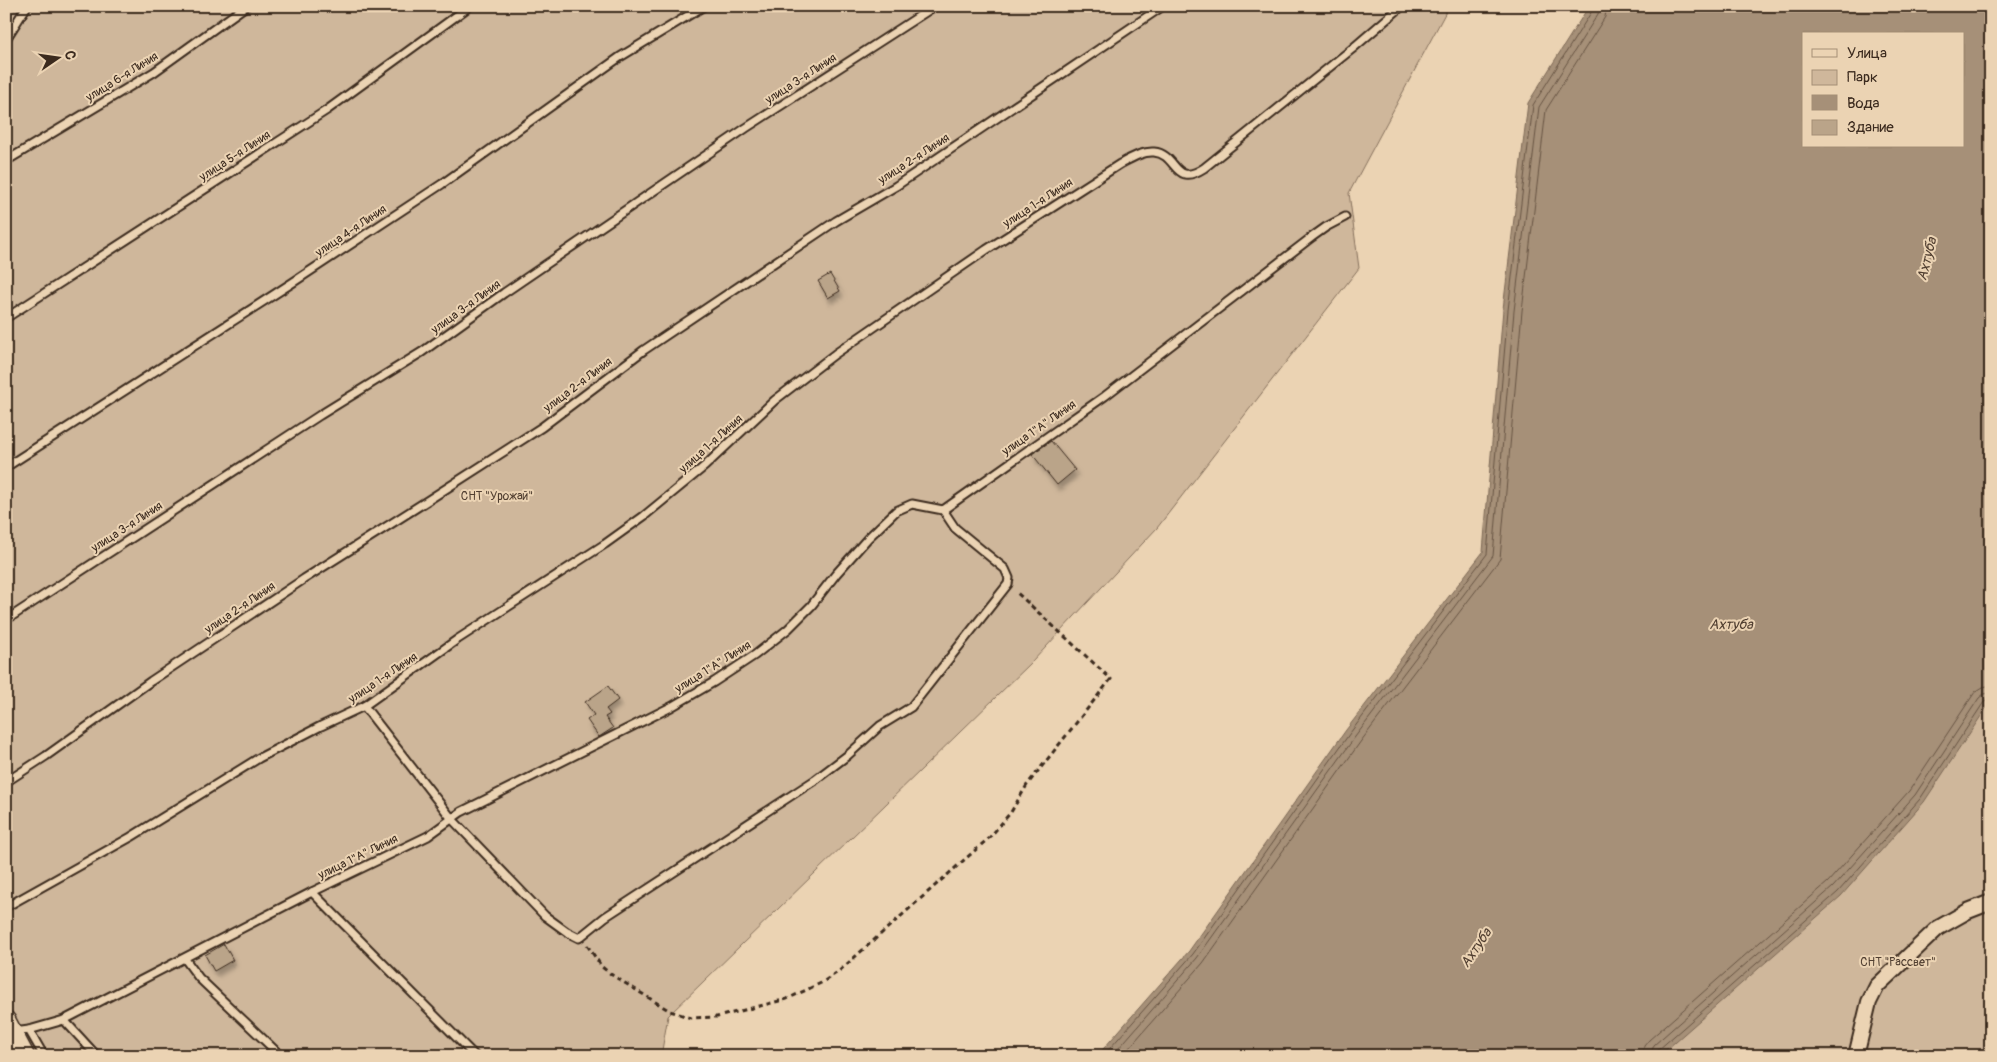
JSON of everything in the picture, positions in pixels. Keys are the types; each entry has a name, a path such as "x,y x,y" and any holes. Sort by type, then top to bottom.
{"street":[{"path":"1856,1056 1869,1002 1877,986 1938,928 1968,911 1991,902"},
{"path":"16,1028 25,1056"}],"lane":[{"path":"6,39 27,6"},
{"name":"улица 6-я Линия","path":"6,161 154,72 246,6"},
{"name":"улица 5-я Линия","path":"6,318 327,110 470,6"},
{"name":"улица 4-я Линия","path":"6,467 292,284 442,184 620,57 704,6"},
{"name":"улица 3-я Линия","path":"6,620 312,420 422,352 504,293 746,128 935,6"},
{"name":"улица 2-я Линия","path":"6,782 46,756 151,680 304,578 430,500 542,427 644,350 836,221 896,186 1163,6"},
{"name":"улица 1-я Линия","path":"6,907 131,837 259,758 364,706 458,639 605,544 644,516 705,466 775,400 835,354 986,250 1120,164 1137,155 1155,152 1162,154 1182,174 1189,175 1198,172 1352,49 1402,6"},
{"name":"улица 1\"А\" Линия","path":"16,1028 64,1020 312,892 428,836 461,812 671,707 754,655 788,628 811,606 868,538 901,508 912,504 944,510 1105,396 1312,237 1345,217"},
{"path":"364,706 452,819 545,916 579,938 605,917 822,776 880,726 912,707 1008,584 1008,578 1004,569 955,528 944,510"},
{"path":"312,892 475,1056"},
{"path":"185,959 199,978 281,1056"},
{"path":"64,1020 97,1056"},
{"path":"16,1028 44,1056"}],"path":[{"path":"579,938 602,967 612,975 670,1011 691,1018 718,1017 787,1000 838,972 990,837 1011,812 1027,785 1111,679 1008,584"}],"green space":[{"name":"СНТ \"Урожай\"","path":"6,6 1449,6 1349,193 1359,268 1157,528 1032,662 668,1016 661,1056 48,1056 32,1032 6,1036"},
{"name":"СНТ \"Рассвет\"","path":"1991,700 1991,1056 1654,1056"}],"water":[{"name":"Ахтуба","path":"1589,6 1991,6 1991,701 1924,802 1841,896 1659,1056 1097,1056 1189,951 1346,730 1483,552 1503,309 1528,103"}],"building":[{"path":"830,274 840,291 828,298 818,281"},
{"path":"1051,441 1075,470 1057,485 1032,454"},
{"path":"608,686 618,700 606,709 610,714 605,717 613,728 599,737 587,720 594,715 585,702"},
{"path":"224,944 233,960 214,971 205,955"}]}
